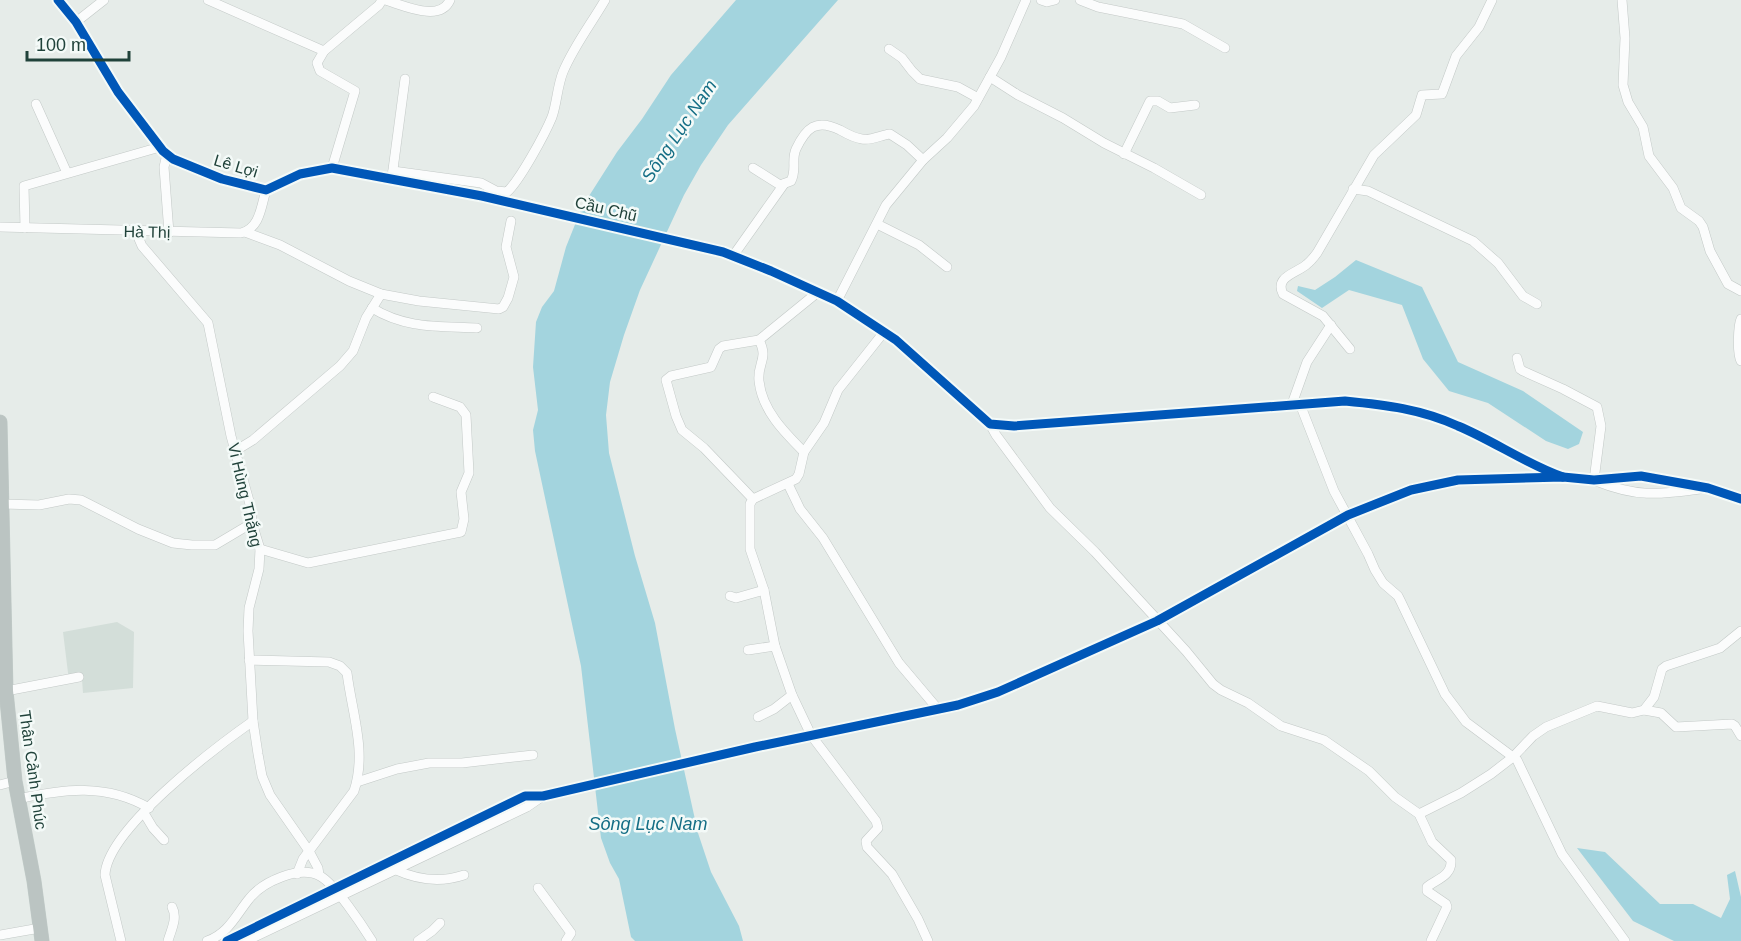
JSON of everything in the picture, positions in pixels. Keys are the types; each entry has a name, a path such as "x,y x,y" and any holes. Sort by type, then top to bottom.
{"highway":[{"name":"Thân Cảnh Phúc","path":"0,422 2,611 6,691 15,781 41,935"}],"street":[{"name":"Lê Lợi","path":"58,0 76,22 118,92 173,159 222,179 266,190 300,174 332,168 392,175 482,196"},
{"path":"76,22 104,0"},
{"path":"208,0 324,51"},
{"path":"332,168 355,91 318,69 317,63 324,51 384,0 438,12 447,6 450,0"},
{"path":"405,79 392,175 481,183 496,191 507,192 512,188 551,118 562,74 574,48 605,0"},
{"path":"837,301 886,205 978,99 1024,0"},
{"path":"1041,0 1047,2 1055,0"},
{"path":"1080,0 1098,7 1183,24 1225,48"},
{"path":"1350,349 1323,316 1283,294 1282,281 1289,274 1309,264 1317,254 1374,155 1416,115 1422,95 1442,94 1456,56 1479,27 1492,0"},
{"path":"1622,0 1623,85 1628,102 1643,127 1649,156 1673,188 1681,208 1699,221 1703,227 1710,251 1728,285 1741,291"},
{"path":"889,49 902,58 920,79 957,87 978,99"},
{"path":"990,77 1018,95 1201,195"},
{"path":"1125,154 1150,101 1158,100 1170,108 1195,105"},
{"path":"36,104 67,174"},
{"path":"753,168 780,185 791,181 794,177 793,156 804,134 808,129 814,127 832,127 867,140 890,134 907,145 923,160"},
{"path":"25,228 24,186 164,150 169,233"},
{"path":"728,254 784,184"},
{"path":"1353,189 1368,191 1473,241 1498,263 1523,296 1537,304"},
{"path":"245,232 254,226 266,190"},
{"name":"Cầu Chũ","path":"482,196 728,254 837,301 885,332 990,424 1050,508 1095,552 1186,651 1213,684 1248,703 1281,726 1324,740 1369,771 1395,797 1419,814"},
{"path":"245,232 280,245 349,281 381,294 419,301 499,309 503,307 508,298 514,277 506,248 511,221"},
{"path":"877,224 919,244 947,267"},
{"name":"Hà Thị","path":"0,227 169,233 245,232"},
{"name":"Vi Hùng Thắng","path":"136,232 142,246 208,323 235,451 252,508 252,523 260,549 259,569 249,614 249,660 253,721 262,776 270,795 309,851 319,875"},
{"path":"753,500 704,448 682,430 666,381 671,376 711,367 719,349 723,346 759,340 818,292"},
{"path":"235,451 253,440 340,366 353,351 366,318 381,294"},
{"path":"372,308 402,323 477,328"},
{"path":"1741,319 1737,327 1740,337 1738,358 1741,361"},
{"path":"1331,325 1307,362 1296,404 1334,491 1379,576 1401,602 1452,706 1466,722 1514,757 1562,854 1625,941"},
{"path":"885,332 838,390 824,423 804,452 796,479 753,500 749,509 750,549 764,590 775,646 792,695 811,735 876,821 878,828 867,841 867,847 892,874 928,941"},
{"path":"759,340 764,356 758,380 766,406 773,418 804,452"},
{"path":"1517,358 1520,369 1597,407 1601,426 1594,480"},
{"path":"260,549 308,563 461,532 464,519 461,492 469,472 466,415 460,407 433,397"},
{"path":"990,424 1014,426 1345,401 1396,406 1426,414 1456,425 1538,467 1563,477"},
{"path":"246,941 525,796 543,796 755,747 958,705 998,692 1157,621 1348,514 1412,490 1458,480 1563,477 1594,480 1641,476 1708,488 1741,499"},
{"path":"1594,480 1617,489 1646,494 1708,488"},
{"path":"788,484 800,509 828,546 899,663 937,708"},
{"path":"2,504 39,505 69,499 81,500 138,529 173,543 192,546 215,545 252,523"},
{"path":"730,596 736,598 764,590"},
{"path":"1644,710 1654,697 1662,669 1720,648 1741,631"},
{"path":"748,650 775,646"},
{"path":"249,660 329,662 345,669 360,749 357,782 354,791 309,851 297,874"},
{"path":"6,691 79,676"},
{"path":"758,717 774,709 792,695"},
{"path":"1431,941 1447,907 1446,903 1427,891 1426,887 1445,876 1452,864 1451,860 1432,842 1419,814 1461,793 1514,757 1539,731 1578,716 1593,707 1602,706 1632,713 1644,710 1661,713 1676,727 1732,724 1741,736"},
{"path":"122,941 108,890 105,869 117,843 146,810 199,761 253,721"},
{"path":"357,782 397,769 429,763 462,763 533,755"},
{"path":"0,785 15,781"},
{"path":"18,800 42,794 83,789 122,794 146,810 153,828 164,840"},
{"path":"227,941 396,870 527,807 543,796"},
{"path":"396,870 419,879 436,880 464,875"},
{"path":"207,941 216,938 228,928 259,887 274,879 297,874 319,875 337,893 372,941"},
{"path":"538,888 571,933 566,941"},
{"path":"168,941 175,919 172,907"},
{"path":"418,941 432,932 440,923"},
{"path":"0,935 41,935"}],"shaded area":[{"path":"117,622 134,632 133,688 83,693 82,679 69,681 63,632"}],"water":[{"name":"Sông Lục Nam","path":"736,0 838,0 728,125 684,195 640,290 624,335 610,382 606,415 609,453 635,556 655,623 698,833 711,872 739,926 743,941 635,941 631,937 619,879 610,863 601,838 581,666 535,451 533,430 538,410 533,367 536,322 542,307 554,291 566,247 582,207 671,75"},
{"path":"1356,260 1422,287 1458,362 1523,391 1583,432 1579,444 1568,449 1546,441 1488,403 1449,391 1423,359 1402,305 1349,290 1322,308 1297,291 1298,286 1315,290"},
{"path":"1577,848 1605,852 1660,904 1693,904 1721,918 1730,899 1727,875 1735,871 1741,897 1741,941 1674,941 1633,921"}],"cycle path":[{"path":"58,0 76,22 118,92 163,151 173,159 222,179 266,190 300,174 332,168 482,196 723,252 837,301 896,340 990,424 1014,426 1345,401 1375,404 1430,415 1471,432 1536,466 1563,477"},
{"path":"227,941 525,796 543,796 755,747 958,705 998,692 1157,621 1348,515 1411,490 1458,480 1563,477 1594,480 1641,476 1708,488 1741,499"}]}
